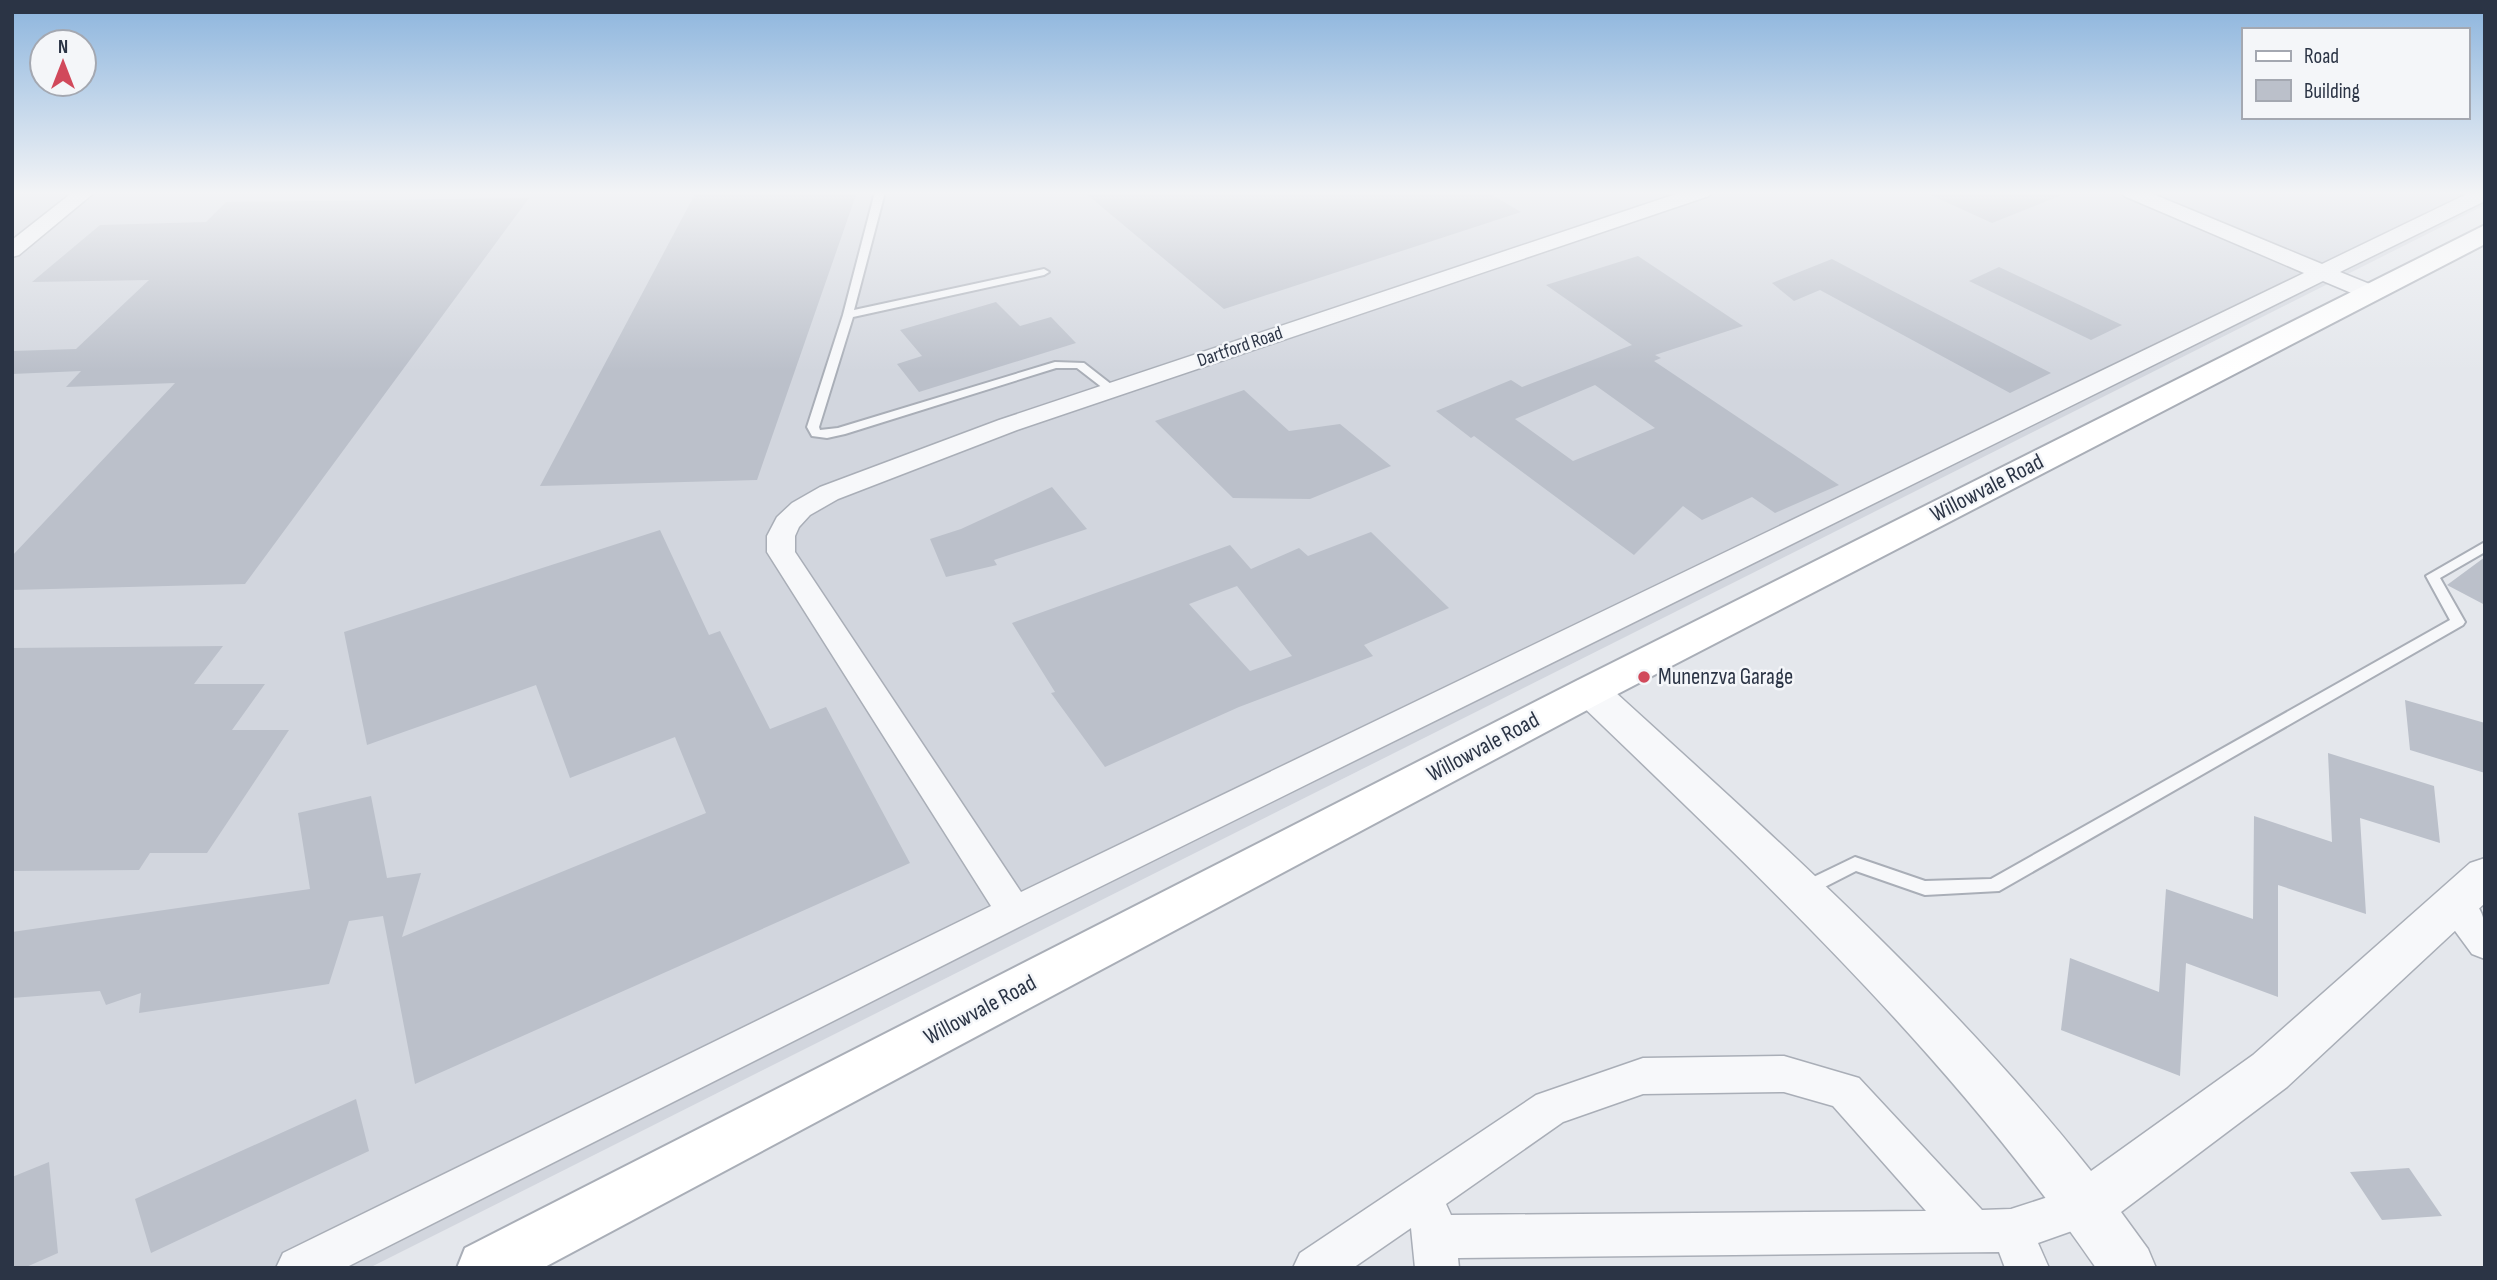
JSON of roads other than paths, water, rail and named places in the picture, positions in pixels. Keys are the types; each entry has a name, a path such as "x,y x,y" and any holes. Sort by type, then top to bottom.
{"main road":[{"name":"Willowvale Road","path":"485,1268 1590,691 2369,292 2419,252"}],"street":[{"name":"Dartford Road","path":"1014,912 781,552 781,536 787,523 801,509 829,493 1008,425 1524,252"},
{"path":"2273,252 2369,292"},
{"path":"298,1268 1014,912 2321,272 2368,252"},
{"path":"1590,691 1802,891 1992,1087 2088,1205 2129,1268"},
{"path":"1428,1193 1435,1252 2004,1243 2088,1205 2270,1071 2469,891 2485,943"},
{"path":"1315,1268 1550,1108 1643,1076 1784,1074 1845,1091 2004,1243"}],"lane":[{"path":"864,252 813,427 816,433 841,431 1055,365 1080,365 1112,390"},
{"path":"848,315 1044,272"},
{"path":"1802,891 1855,864 1925,888 1993,886 2458,622 2433,576 2485,546"}],"place":[{"name":"Munenzva Garage","path":"1644,677"}]}
